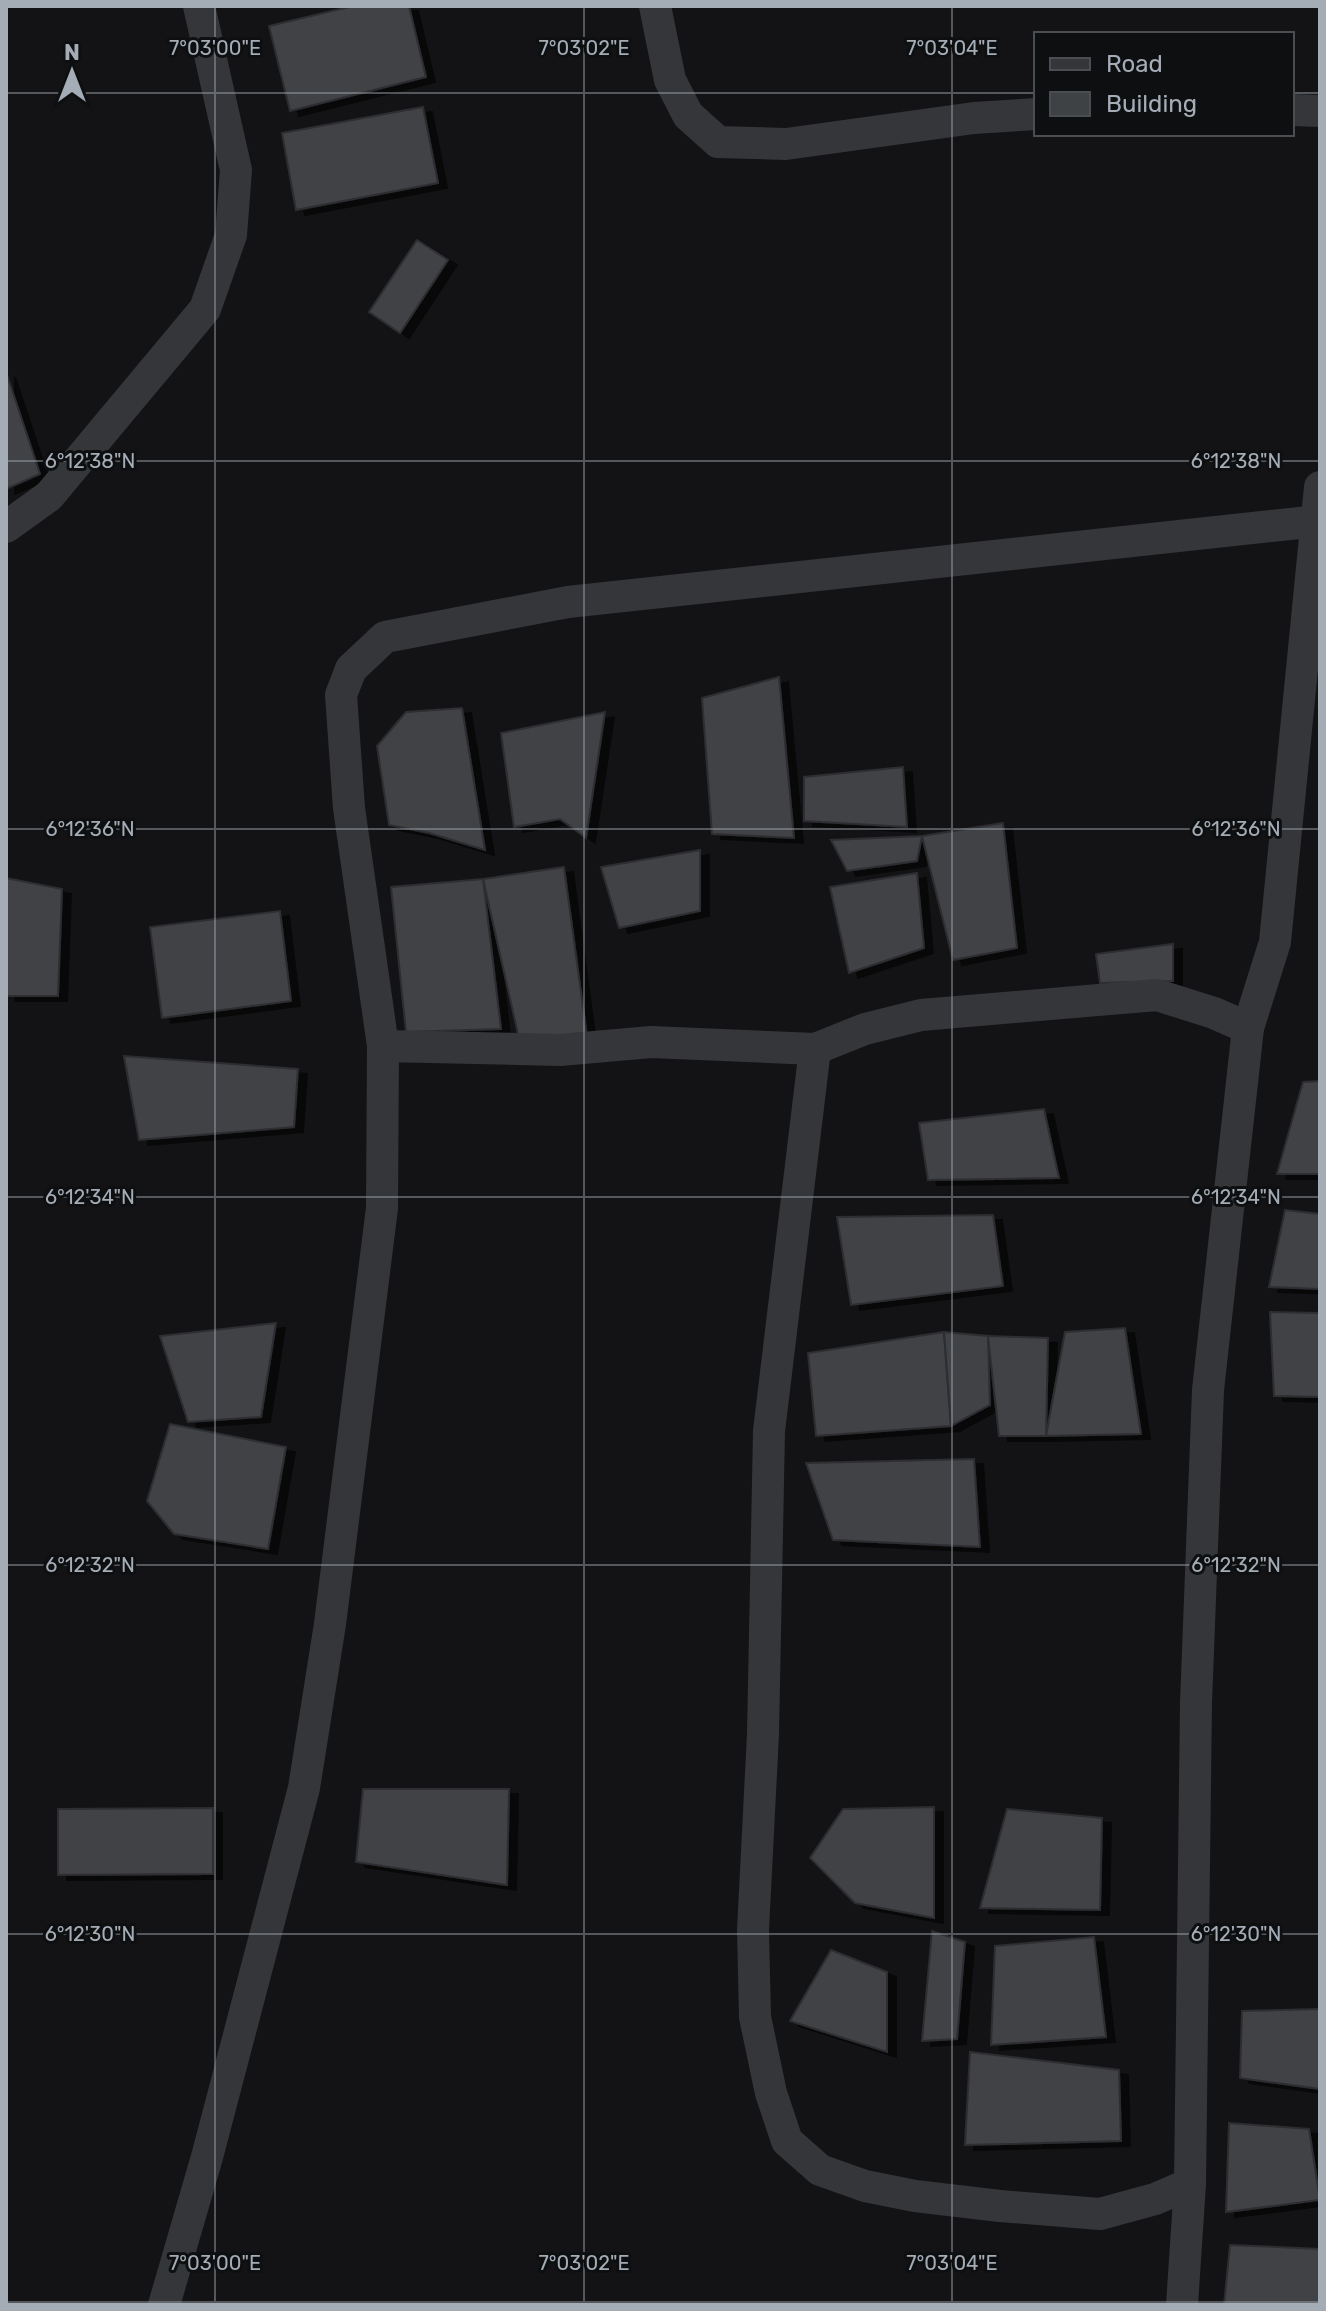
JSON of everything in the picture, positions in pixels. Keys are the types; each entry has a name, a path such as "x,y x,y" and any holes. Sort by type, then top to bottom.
{"street":[{"path":"6,527 49,496 205,309 231,235 236,170 199,6"},
{"path":"655,6 670,80 688,115 718,142 786,144 974,118 1034,114"},
{"path":"1294,110 1320,111"},
{"path":"1182,2305 1190,2184 1196,1703 1208,1390 1248,1028 1275,942 1320,487"},
{"path":"164,2305 212,2142 304,1788 330,1624 382,1208 383,1046 349,808 341,695 351,669 385,637 568,602 1318,521"},
{"path":"383,1046 560,1050 651,1042 815,1049 865,1029 921,1015 1157,995 1214,1013 1248,1028"},
{"path":"815,1049 769,1431 763,1734 753,1930 755,2017 771,2093 787,2141 820,2170 865,2186 915,2196 1100,2214 1155,2199 1190,2184"}],"building":[{"path":"353,6 409,6 426,77 290,111 269,26"},
{"path":"423,107 438,183 296,210 282,133"},
{"path":"417,240 448,260 400,333 369,312"},
{"path":"6,372 40,474 6,489"},
{"path":"779,677 794,838 712,834 702,698"},
{"path":"462,708 485,850 389,825 377,746 406,712"},
{"path":"605,712 586,838 560,819 514,827 501,733"},
{"path":"903,767 907,827 804,821 804,777"},
{"path":"1003,823 1017,948 953,960 922,836"},
{"path":"922,836 917,861 847,871 831,840"},
{"path":"700,850 700,911 619,928 601,867"},
{"path":"564,867 588,1044 518,1034 483,879"},
{"path":"917,873 924,948 849,973 830,887"},
{"path":"6,878 62,889 58,996 6,996"},
{"path":"483,879 501,1029 406,1032 391,887"},
{"path":"280,911 291,1001 162,1018 150,927"},
{"path":"1173,944 1173,981 1100,983 1096,954"},
{"path":"124,1056 298,1069 294,1127 139,1140"},
{"path":"1320,1081 1320,1174 1277,1174 1303,1082"},
{"path":"1044,1109 1059,1178 928,1180 919,1123"},
{"path":"1285,1210 1320,1214 1320,1289 1269,1287"},
{"path":"993,1215 1003,1286 851,1305 837,1217"},
{"path":"1270,1312 1320,1313 1320,1397 1274,1396"},
{"path":"276,1323 261,1417 188,1422 160,1336"},
{"path":"1125,1328 1141,1434 1046,1436 1065,1332"},
{"path":"944,1332 951,1426 816,1436 808,1353"},
{"path":"944,1332 988,1336 990,1405 951,1426"},
{"path":"988,1336 1048,1338 1046,1436 999,1436"},
{"path":"170,1424 286,1447 268,1549 174,1534 147,1501"},
{"path":"974,1459 980,1547 833,1540 806,1463"},
{"path":"363,1789 509,1789 507,1885 356,1862"},
{"path":"934,1807 934,1918 855,1903 810,1858 843,1809"},
{"path":"213,1808 213,1874 58,1875 58,1809"},
{"path":"1007,1809 1102,1818 1100,1910 980,1908"},
{"path":"932,1931 965,1942 957,2039 922,2041"},
{"path":"1094,1937 1106,2037 991,2045 995,1946"},
{"path":"831,1950 887,1972 887,2052 790,2021"},
{"path":"1320,2009 1320,2089 1240,2078 1242,2011"},
{"path":"970,2052 1119,2070 1121,2141 965,2145"},
{"path":"1229,2123 1309,2129 1320,2200 1226,2212"},
{"path":"1230,2245 1320,2249 1320,2305 1224,2305"}]}
